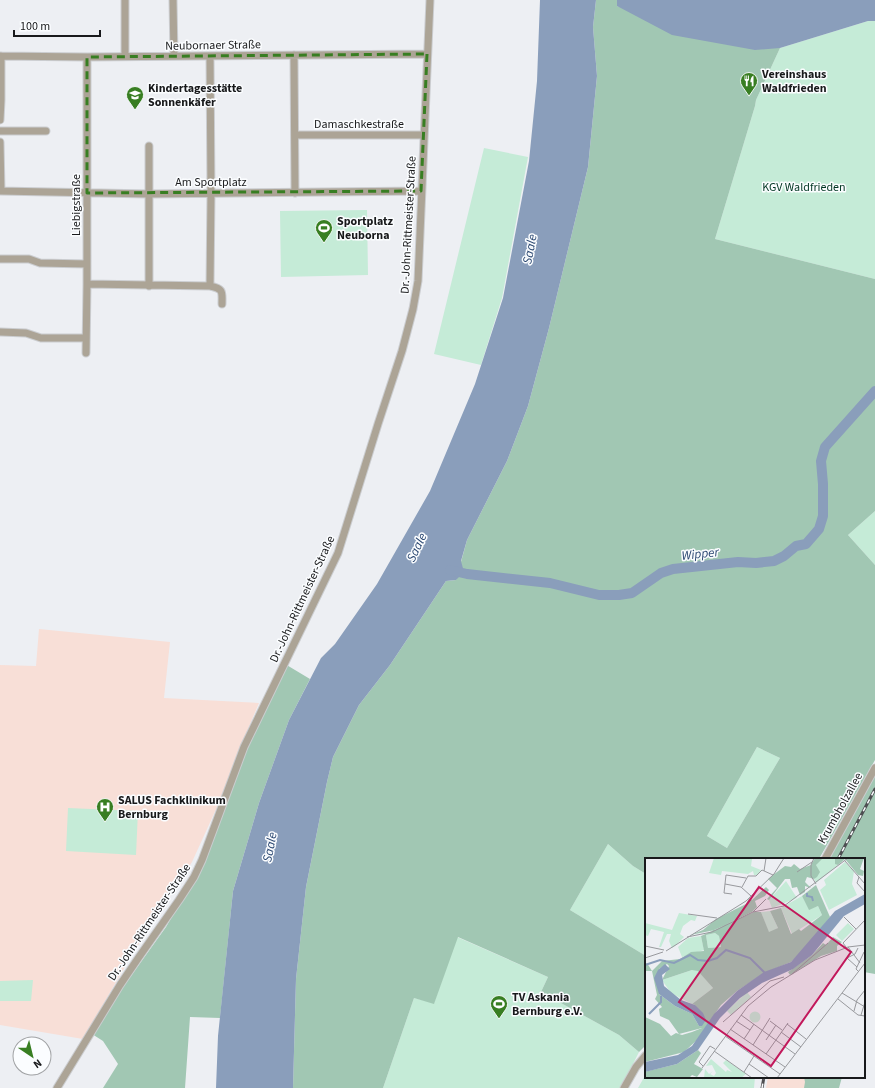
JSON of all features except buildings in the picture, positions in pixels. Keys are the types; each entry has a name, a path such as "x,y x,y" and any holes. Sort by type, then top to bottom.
{"street":[{"path":"125,0 125,56"},
{"path":"173,0 174,56"},
{"name":"Dr.-John-Rittmeister-Straße","path":"56,1088 120,985 179,900 199,868 244,747 338,553 402,351 413,309 418,281 430,0"},
{"name":"Neubornaer Straße","path":"0,56 87,57 427,54"},
{"path":"294,55 295,193"},
{"path":"0,56 0,120"},
{"path":"210,56 210,286"},
{"name":"Liebigstraße","path":"86,353 87,57"},
{"path":"0,131 46,131"},
{"name":"Damaschkestraße","path":"295,134 424,135"},
{"path":"0,142 0,191"},
{"path":"149,286 150,146"},
{"name":"Am Sportplatz","path":"0,191 150,194 421,191"},
{"path":"0,259 29,259 40,263 87,264"},
{"path":"87,284 218,287 222,294 222,304"},
{"path":"0,332 26,333 41,338 86,338"},
{"name":"Krumbholzallee","path":"825,858 875,768"},
{"path":"624,1088 636,1067 645,1056"}],"highlighted area":[{"path":"427,54 421,191 87,193 87,57"}],"shaded area":[{"name":"SALUS Fachklinikum Bernburg","path":"39,629 170,642 164,698 259,703 242,743 228,783 192,862 133,953 83,1039 0,1025 0,665 36,666"},
{"path":"768,1078 819,1078 817,1088 766,1088"}],"green space":[{"path":"596,0 617,0 617,6 770,48 780,48 756,100 715,239 875,279 875,511 848,535 875,565 875,760 820,858 645,858 645,873 633,866 608,844 570,910 645,955 645,1046 639,1052 619,1035 541,992 548,977 458,937 434,1004 414,998 383,1088 293,1088 296,979 306,887 333,757 359,705 390,665 446,581 456,580 467,540 507,461 528,406 549,328 588,167 597,76 593,27","holes":["757,747 780,758 727,848 707,836"]},
{"name":"KGV Waldfrieden","path":"868,21 875,21 875,279 715,239 756,100 780,48"},
{"path":"484,148 528,157 502,298 481,365 434,354"},
{"name":"Sportplatz Neuborna","path":"367,210 368,275 281,277 280,211"},
{"path":"875,511 875,565 848,535"},
{"path":"285,664 310,679 289,720 259,803 233,891 220,1018 190,1017 185,1088 103,1088 118,1064 103,1041 92,1034 123,987 166,927 208,854 261,712"},
{"path":"757,747 780,758 727,848 707,836"},
{"path":"875,773 875,974 865,972 865,858 827,858"},
{"path":"68,808 138,811 136,855 66,851"},
{"path":"608,844 633,866 645,873 645,955 570,910"},
{"name":"TV Askania Bernburg e.V.","path":"457,937 548,977 541,992 619,1035 639,1052 621,1088 383,1088 414,998 434,1003"},
{"path":"33,980 31,1001 0,1001 0,981"},
{"path":"645,1076 645,1078 755,1078 754,1088 638,1088"},
{"path":"804,1078 842,1078 839,1088 804,1088"}],"water":[{"name":"Saale","path":"540,0 596,0 593,27 597,76 588,167 549,328 528,406 507,461 467,540 461,561 464,572 456,580 446,581 390,665 359,705 333,757 306,887 296,979 293,1088 216,1088 218,1036 233,891 259,803 289,720 321,658 335,644 377,584 430,491 475,384 503,298 529,161 537,81"},
{"path":"617,0 875,0 875,21 868,21 780,48 755,50 672,35 617,6"}],"waterway":[{"name":"Wipper","path":"450,570 467,574 550,583 599,595 619,595 632,593 661,573 673,569 738,562 756,563 774,561 784,556 796,546 806,544 819,529 823,516 821,461 825,447 875,391"}],"railway":[{"path":"839,858 875,789"},
{"path":"762,1088 764,1078"}],"place":[{"name":"Vereinshaus Waldfrieden","path":"749,96"},
{"name":"Kindertagesstätte Sonnenkäfer","path":"135,110"},
{"name":"Sportplatz Neuborna","path":"324,243"},
{"name":"SALUS Fachklinikum Bernburg","path":"105,822"},
{"name":"TV Askania Bernburg e.V.","path":"499,1019"}]}
